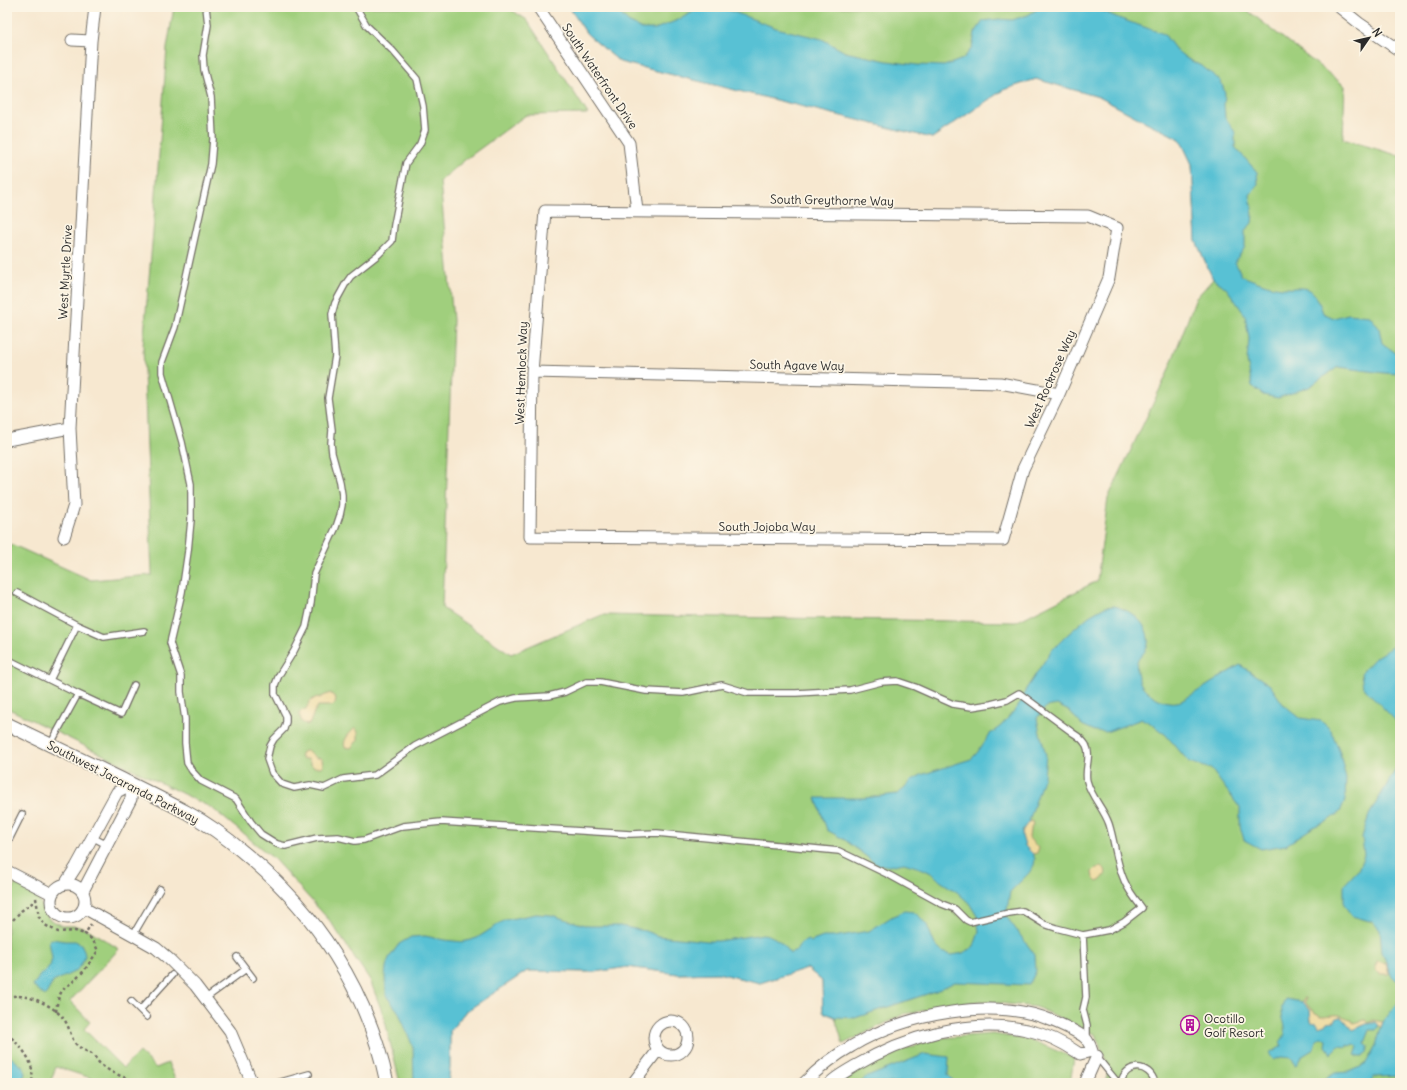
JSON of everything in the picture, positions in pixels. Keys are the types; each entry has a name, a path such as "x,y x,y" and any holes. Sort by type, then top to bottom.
{"street":[{"name":"West Myrtle Drive","path":"64,537 74,505 70,428 94,7"},
{"name":"South Waterfront Drive","path":"538,7 629,142 637,211"},
{"path":"1339,7 1359,23 1400,51"},
{"path":"72,40 91,41"},
{"name":"South Greythorne Way","path":"544,211 1088,216 1117,228"},
{"name":"West Hemlock Way","path":"530,537 532,372 544,211"},
{"name":"West Rockrose Way","path":"1003,540 1023,469 1059,394 1109,278 1117,228"},
{"name":"South Agave Way","path":"532,372 1000,382 1059,394"},
{"path":"7,440 70,428"},
{"name":"South Jojoba Way","path":"530,537 1003,540"},
{"name":"Southwest Jacaranda Parkway","path":"7,724 187,812 228,839 273,876 326,939 354,987 378,1046 387,1083"},
{"path":"65,884 75,885 83,891 85,896 86,903 84,908 77,916 72,918 61,917 56,914 51,904 52,894 55,889 65,884 76,867 117,792 132,784"},
{"path":"83,891 130,799 132,784"},
{"path":"7,870 52,894"},
{"path":"84,908 156,948 195,985 230,1030 252,1083"},
{"path":"804,1083 832,1059 851,1046 871,1036 892,1027 937,1014 962,1010 986,1009 1014,1011 1040,1016 1047,1028 1071,1048 1080,1054 1095,1054"},
{"path":"830,1083 875,1054 902,1042 928,1035 978,1027 1004,1027 1027,1030 1047,1028 1087,1038 1095,1054 1085,1083"},
{"path":"633,1083 658,1050"}],"lane":[{"path":"206,7 208,25 203,55 204,70 211,97 213,139 211,164 175,326 162,362 162,373 182,442 191,484 192,520 188,551 182,592 170,642 181,676 187,763 192,772 201,781 236,799 261,834 277,844 285,846 317,838 338,837 364,840 403,826 441,822 630,834 657,832 822,848 839,851 942,904 955,909 970,922 1023,911 1044,924 1083,935 1109,930 1124,922 1142,908 1124,881 1109,823 1092,794 1087,782 1086,773 1088,758 1086,744 1078,736 1019,694 1007,700 972,707 952,704 915,687 897,682 881,682 850,690 796,693 748,693 722,685 683,693 646,691 600,682 586,682 565,692 549,696 516,698 500,702 414,746 375,774 343,779 324,788 310,785 294,788 282,784 272,773 267,759 270,746 284,729 286,722 286,716 275,694 275,685 306,627 309,616 314,574 338,521 342,505 340,482 332,453 332,430 328,398 335,356 332,314 335,303 351,276 379,254 392,241 406,163 420,144 424,130 424,106 417,79 403,61 367,26 356,7"},
{"path":"17,593 104,638 144,631"},
{"path":"50,680 77,625"},
{"path":"7,659 121,714 134,685"},
{"path":"50,745 78,694"},
{"path":"7,844 22,814"},
{"path":"92,837 106,845"},
{"path":"133,935 160,889"},
{"path":"1083,935 1086,997 1083,1010 1087,1025 1087,1038"},
{"path":"237,957 253,978"},
{"path":"206,998 246,969"},
{"path":"140,1010 172,975"},
{"path":"131,1001 147,1017"},
{"path":"1095,1054 1120,1083 1123,1076 1136,1067 1147,1070 1151,1073 1155,1083"},
{"path":"277,1083 308,1074"}],"path":[{"path":"40,888 36,900 39,917 45,925 58,932 75,931 85,934 93,940 98,951 82,973 62,990 58,999 56,1012"},
{"path":"13,920 21,911 36,900"},
{"path":"85,934 95,914"},
{"path":"7,997 39,1001 63,1018 76,1043 85,1051 93,1055 101,1064 126,1079 143,1083"},
{"path":"7,1033 27,1055 33,1069 32,1083"}],"green space":[{"name":"Ocotillo Golf Resort","path":"174,7 507,7 527,20 588,114 526,115 466,159 440,181 453,320 442,608 511,654 602,615 1016,622 1097,581 1108,498 1167,374 1196,298 1213,279 1196,241 1192,164 1180,139 1099,97 1036,79 1003,90 932,138 620,62 587,34 569,7 1243,7 1345,86 1343,139 1400,156 1400,1083 1105,1083 1109,1068 1095,1034 1036,1007 979,1001 904,1014 843,1044 835,1017 823,1012 822,981 807,968 760,983 718,973 678,974 628,967 594,972 527,971 465,1012 450,1031 450,1068 448,1083 400,1083 384,1017 370,980 330,921 274,859 212,808 7,708 7,544 13,545 91,580 152,575 143,346 167,48"},
{"path":"16,883 35,893 49,919 63,926 76,926 89,930 119,949 70,1001 90,1022 84,1029 123,1068 139,1052 156,1068 168,1063 177,1083 107,1083 56,1067 50,1083 7,1083 7,901"},
{"path":"993,1034 1031,1040 1074,1058 1070,1083 834,1083 891,1053 940,1038"}],"sand":[{"path":"330,693 336,698 335,704 332,706 318,706 310,723 307,725 302,722 299,714 301,711 306,709 310,701"},
{"path":"355,728 358,732 358,740 351,748 345,747 344,744 346,739"},
{"path":"308,751 316,758 322,759 323,766 312,766 308,759 302,759 300,756 302,752"},
{"path":"1032,821 1033,825 1030,830 1029,838 1039,849 1037,853 1033,854 1026,847 1022,839 1024,826 1027,822"},
{"path":"1102,867 1106,874 1097,882 1093,878 1092,872 1096,868"},
{"path":"1377,961 1386,963 1389,974 1380,974 1376,971"},
{"path":"1304,998 1306,998 1305,1002 1314,1012 1321,1016 1342,1016 1354,1023 1365,1020 1368,1022 1372,1020 1383,1022 1381,1027 1375,1022 1353,1030 1342,1018 1327,1022 1325,1025 1319,1027 1311,1022 1310,1010 1303,1002"}],"water":[{"path":"569,7 614,7 628,22 642,29 655,29 678,20 702,7 726,9 776,28 822,39 845,52 887,61 917,65 944,66 963,59 972,48 975,33 983,21 999,19 1012,20 1028,15 1041,7 1093,7 1121,19 1164,34 1176,50 1186,58 1203,67 1221,81 1225,93 1225,117 1235,132 1235,147 1257,172 1258,184 1250,195 1253,214 1252,223 1245,231 1245,247 1235,262 1242,276 1275,287 1305,288 1310,290 1315,294 1323,313 1334,318 1348,314 1370,316 1379,328 1382,343 1400,356 1400,374 1338,367 1309,387 1278,398 1263,395 1252,386 1247,360 1249,339 1245,315 1227,289 1213,279 1196,241 1192,164 1180,139 1099,97 1036,79 1003,90 932,138 620,62 587,34"},
{"path":"1114,606 1133,615 1143,624 1146,630 1148,644 1137,662 1137,672 1142,686 1155,697 1168,702 1180,702 1240,665 1270,685 1283,704 1300,718 1321,721 1331,730 1340,753 1346,779 1345,800 1340,812 1326,822 1315,826 1286,845 1261,849 1244,840 1240,826 1240,808 1211,769 1189,762 1166,735 1150,723 1142,719 1106,732 1095,731 1082,725 1069,711 1057,705 1046,707 1037,718 1046,755 1044,776 1029,821 1022,831 1025,846 1033,854 1035,859 1034,865 1029,873 1010,892 1006,916 1035,955 1036,971 1029,985 955,982 936,991 855,1018 835,1017 823,1012 822,981 807,968 760,983 718,973 678,974 628,967 594,972 527,971 465,1012 450,1031 450,1068 448,1083 414,1083 413,1047 398,1011 387,997 385,977 389,958 399,944 411,937 425,936 463,942 477,938 505,920 536,914 551,915 588,926 620,926 645,931 658,936 708,941 718,941 763,934 771,936 779,941 786,947 790,954 793,951 796,951 801,943 808,940 810,942 823,937 833,937 869,931 893,916 905,911 913,912 919,916 927,925 935,945 942,952 952,955 964,953 974,946 979,932 977,916 969,903 933,874 923,869 904,863 889,866 876,864 845,840 827,830 816,798 865,798 897,794 912,780 921,775 971,759 990,734 1001,726 1020,704 1026,689 1051,651 1089,616 1105,607"},
{"path":"1400,635 1400,729 1395,720 1363,687 1361,673 1376,657 1392,647"},
{"path":"1400,762 1400,984 1391,975 1382,952 1380,930 1373,922 1352,916 1344,905 1344,885 1358,870 1364,855 1362,837 1369,815"},
{"path":"51,939 75,941 81,944 85,956 76,971 53,982 45,996 33,986 40,975 50,966 52,958 49,941"},
{"path":"1285,999 1303,1002 1310,1010 1311,1022 1317,1023 1319,1027 1325,1025 1327,1022 1335,1021 1337,1018 1342,1017 1353,1030 1371,1022 1375,1022 1378,1026 1376,1030 1370,1030 1365,1043 1369,1046 1367,1052 1363,1057 1355,1055 1358,1047 1355,1044 1350,1046 1347,1045 1347,1047 1338,1046 1331,1053 1326,1046 1327,1040 1321,1037 1316,1041 1314,1049 1301,1057 1295,1065 1292,1058 1281,1057 1274,1060 1269,1054 1282,1046 1280,1042 1285,1034 1282,1008"},
{"path":"1400,1000 1400,1076 1374,1077 1368,1083 1322,1083 1322,1081 1335,1073 1348,1072 1365,1065 1376,1045 1383,1022"},
{"path":"7,1054 24,1068 25,1074 21,1083 7,1083"},
{"path":"925,1054 949,1057 948,1075 956,1083 860,1083 867,1077"}],"place":[{"name":"Ocotillo Golf Resort","path":"1190,1025"}]}
